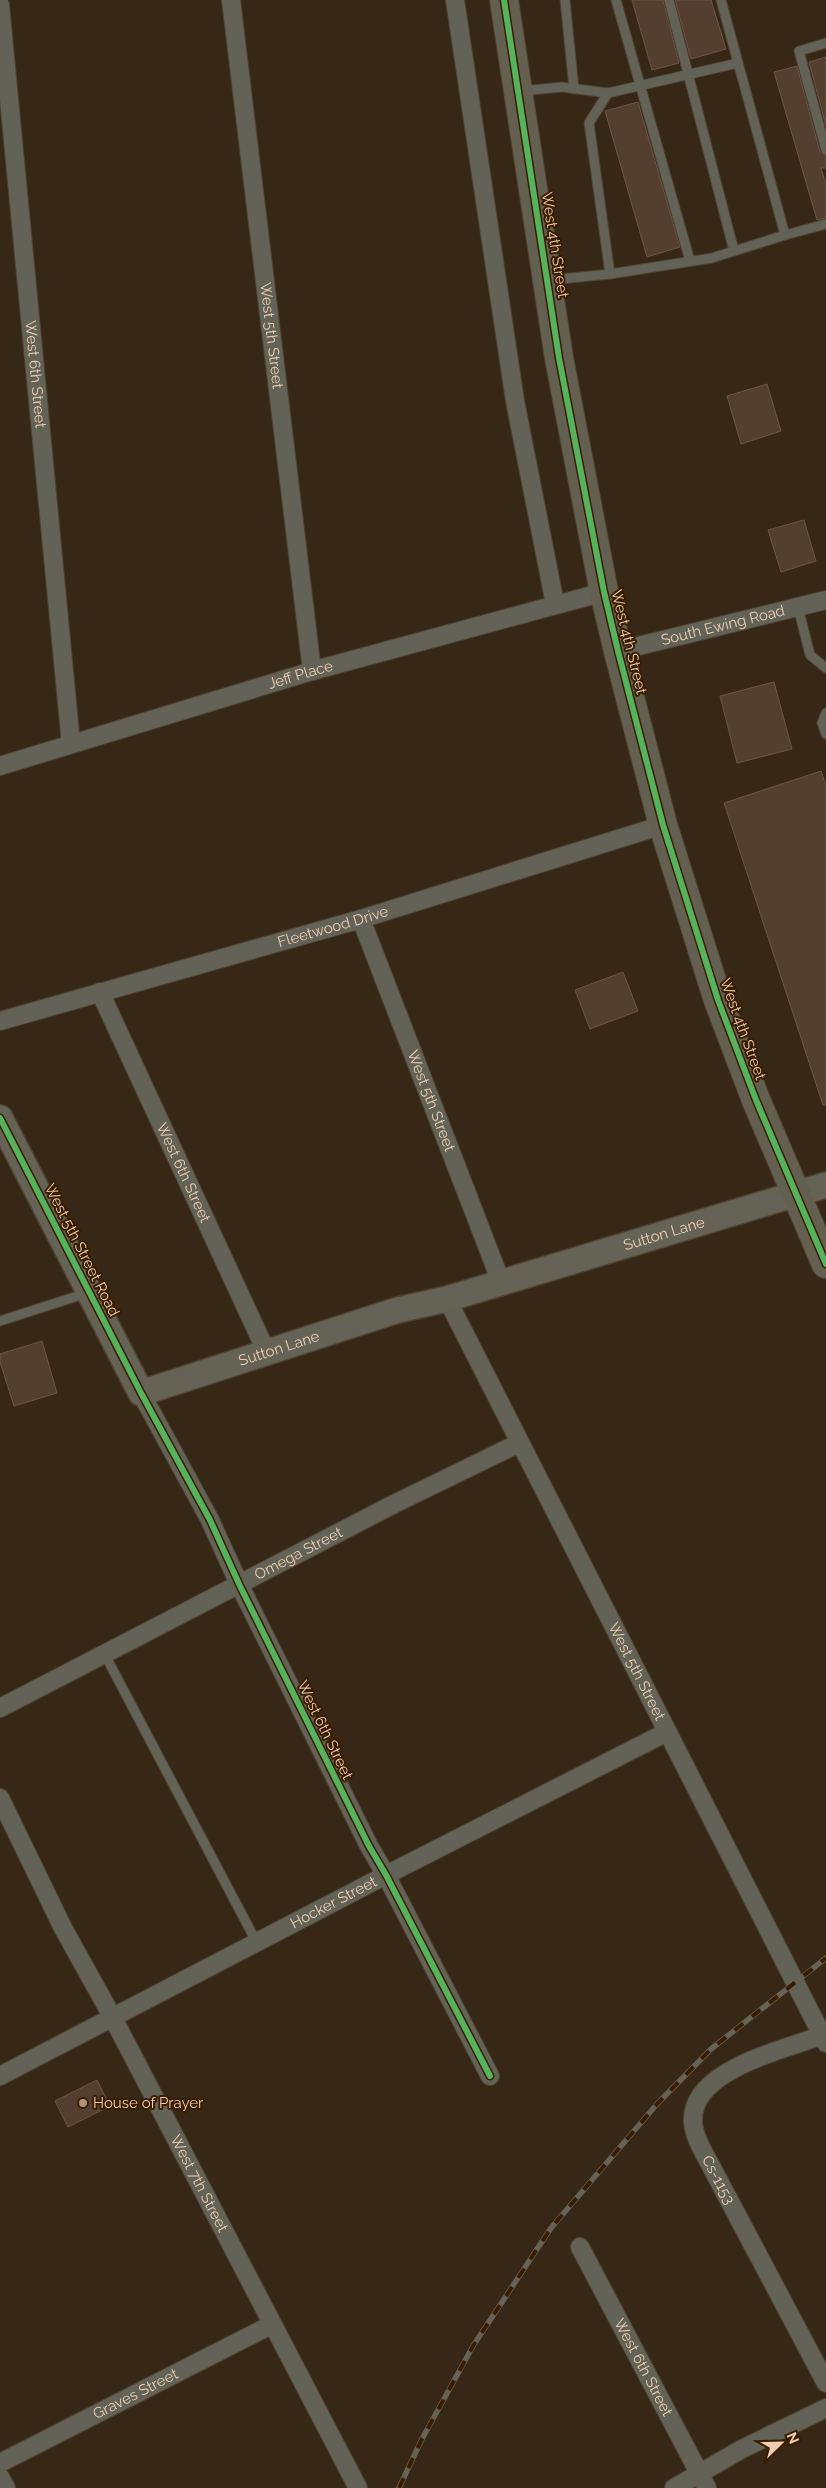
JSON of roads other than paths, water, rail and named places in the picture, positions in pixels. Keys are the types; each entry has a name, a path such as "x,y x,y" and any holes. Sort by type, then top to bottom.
{"main road":[{"name":"West 4th Street","path":"504,0 559,358 604,592 618,651 663,826 718,1000 795,1194 826,1264"}],"street":[{"name":"West 5th Street","path":"232,0 312,671"},
{"path":"454,0 515,401 555,604"},
{"name":"West 6th Street","path":"0,5 71,744"},
{"name":"Jeff Place","path":"0,766 312,671 604,592"},
{"name":"South Ewing Road","path":"618,651 826,600"},
{"name":"Fleetwood Drive","path":"0,1021 361,920 663,826"},
{"name":"West 5th Street","path":"361,920 501,1282"},
{"name":"West 6th Street","path":"100,992 267,1353"},
{"name":"West 5th Street Road","path":"0,1118 141,1393"},
{"name":"Sutton Lane","path":"141,1393 398,1310 447,1299 826,1185"},
{"name":"West 5th Street","path":"447,1299 824,2039"},
{"name":"West 6th Street","path":"141,1393 210,1520 240,1586 364,1838 386,1875 490,2076"},
{"name":"Omega Street","path":"0,1708 240,1586 394,1504 519,1443"},
{"name":"Hocker Street","path":"0,2076 386,1875 667,1732"},
{"name":"West 7th Street","path":"0,1798 63,1928 113,2018 271,2325 358,2488"},
{"name":"Cs-1153","path":"824,2039 758,2057 728,2071 703,2094 694,2112 693,2122 695,2132 712,2168 826,2383"},
{"name":"West 6th Street","path":"580,2247 703,2481"},
{"name":"Graves Street","path":"0,2463 271,2325"},
{"path":"674,2488 703,2481 742,2449 826,2408"},
{"path":"0,2477 6,2488"}],"lane":[{"path":"565,0 574,89"},
{"path":"616,0 690,261"},
{"path":"669,0 690,75 734,251"},
{"path":"720,0 785,235"},
{"path":"826,43 799,51 826,150"},
{"path":"518,91 562,87 608,93 738,63"},
{"path":"608,93 590,123 610,274"},
{"path":"548,280 610,274 712,258 826,224"},
{"path":"798,607 810,655 826,668"},
{"path":"826,713 822,723 826,734"},
{"path":"0,1321 90,1293"},
{"path":"105,1655 257,1943"}],"railway":[{"path":"399,2488 422,2439 473,2346 551,2228 657,2104 711,2049 826,1958"}],"place":[{"name":"House of Prayer","path":"83,2103"}]}
